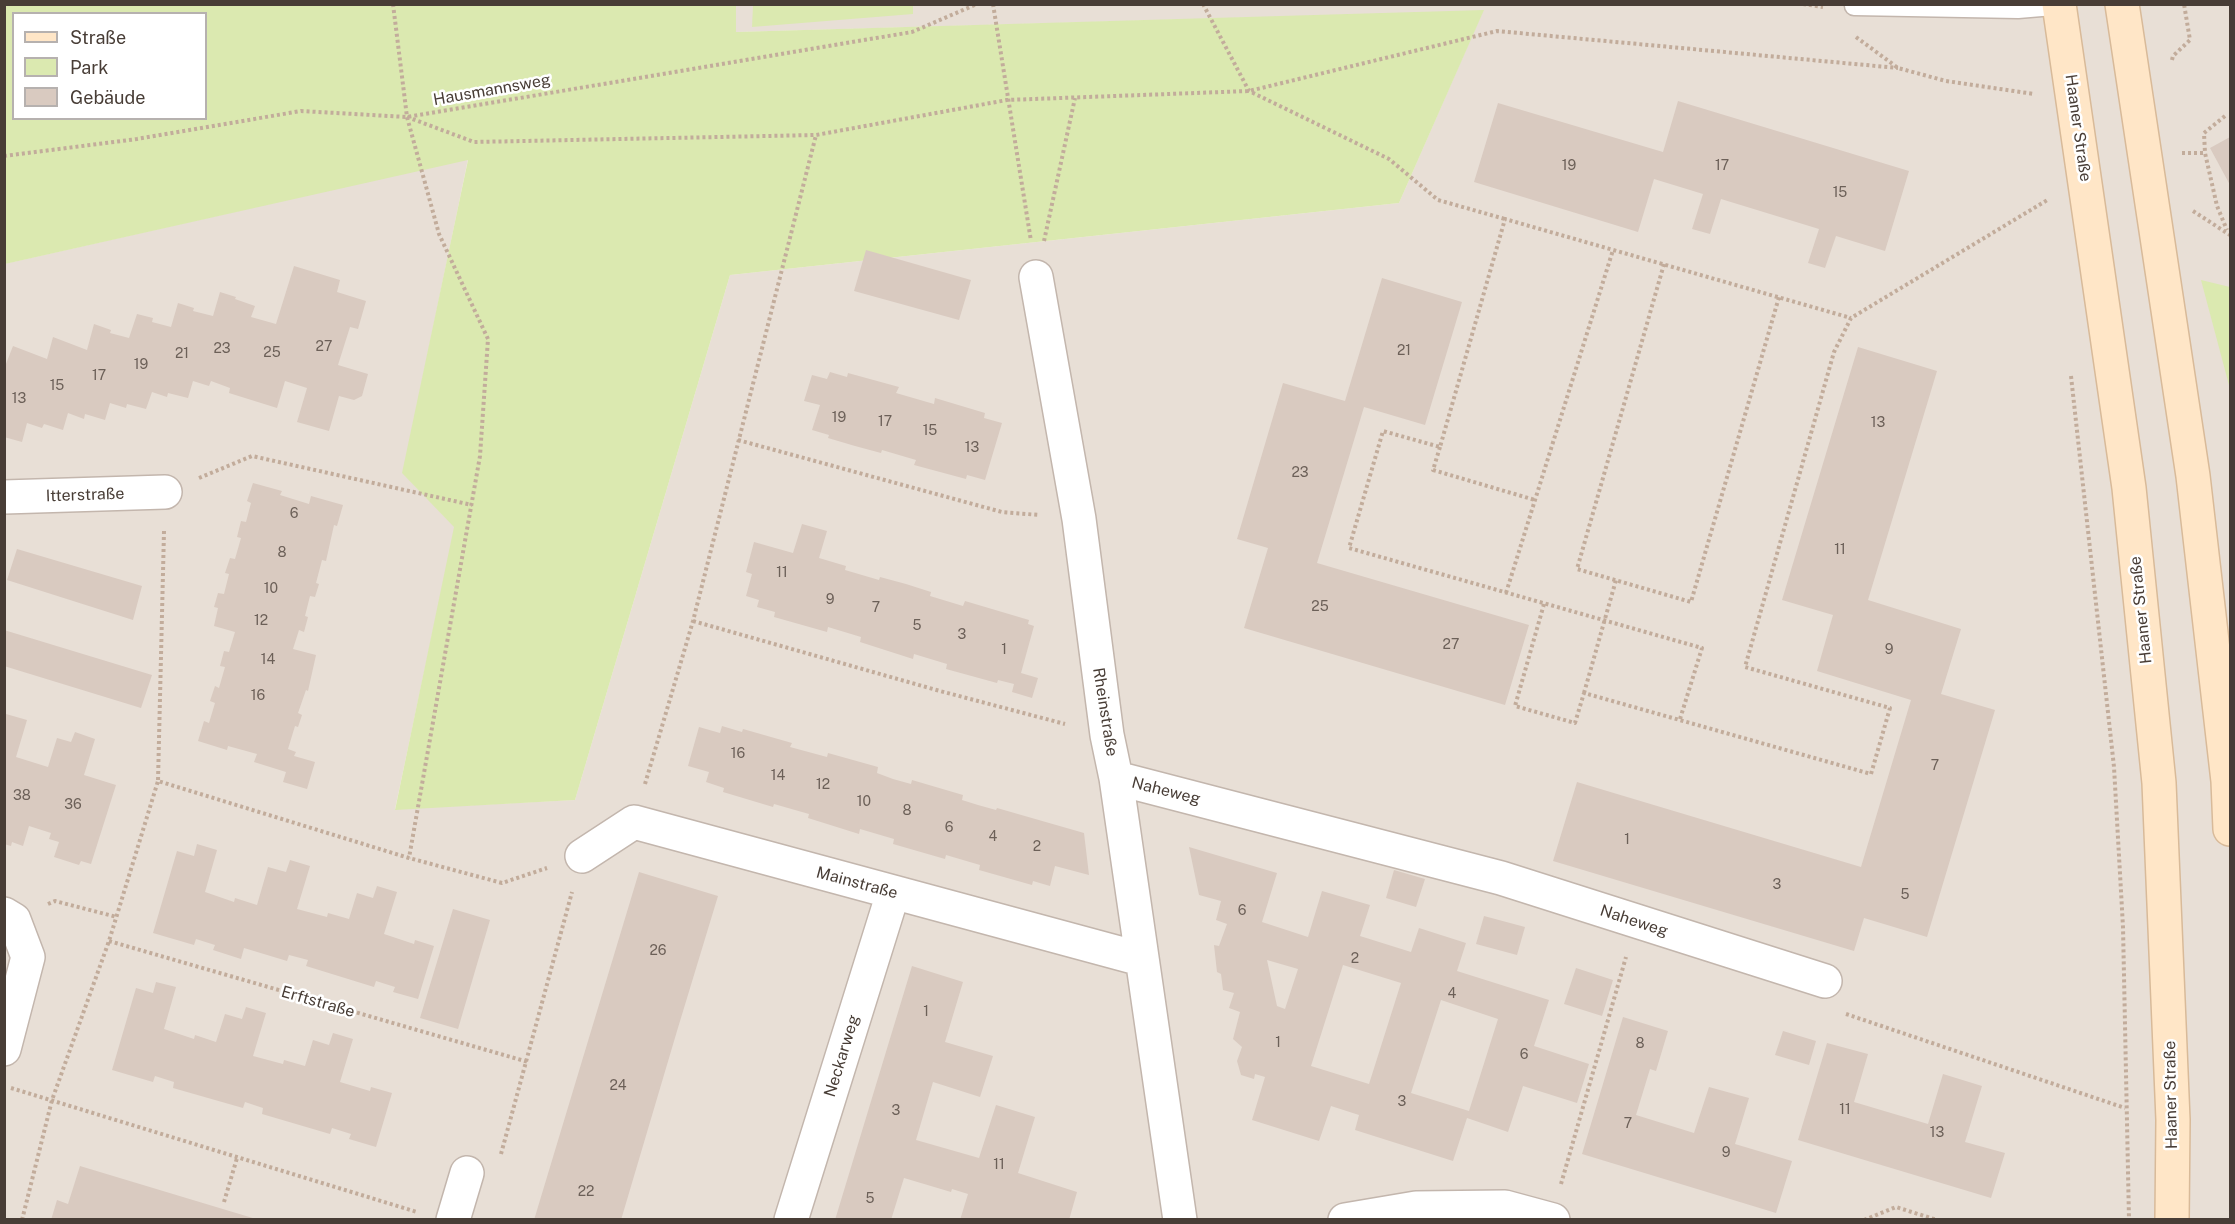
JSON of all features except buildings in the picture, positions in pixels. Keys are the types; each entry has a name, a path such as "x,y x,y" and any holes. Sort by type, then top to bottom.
{"main road":[{"path":"2122,4 2193,476 2228,781 2230,830"},
{"name":"Haaner Straße","path":"2062,5 2129,488 2158,783 2173,1120 2172,1220"}],"street":[{"name":"Rheinstraße","path":"1036,277 1078,519 1107,735 1116,778 1180,1220"},
{"name":"Itterstraße","path":"4,497 165,492"},
{"name":"Naheweg","path":"1116,778 1501,878 1825,981"},
{"path":"582,856 634,822"},
{"name":"Mainstraße","path":"634,822 1141,958"},
{"name":"Neckarweg","path":"791,1220 893,893"},
{"path":"4,1049 28,957 9,917"},
{"path":"453,1220 467,1173"},
{"path":"1345,1220 1416,1208 1483,1207 1505,1207 1552,1219"}],"lane":[{"path":"1854,6 1929,5 2018,9 2062,5"}],"path":[{"path":"393,4 407,117 439,234 488,339 480,456 409,858"},
{"name":"Hausmannsweg","path":"4,156 137,139 300,111 407,117 912,32 977,4"},
{"path":"993,4 1036,277"},
{"path":"1203,4 1249,91 1389,159 1438,200 1851,318"},
{"path":"2184,4 2190,40"},
{"path":"407,117 474,142 816,135 1007,100 1249,91 1497,31 1898,68 1946,81 2037,94 2034,83"},
{"path":"1851,31 1857,39 1898,68"},
{"path":"1036,277 1075,98"},
{"path":"2225,116 2204,133 2205,153 2217,206 2230,235"},
{"path":"634,822 693,621 816,135"},
{"path":"2170,154 2205,153"},
{"path":"1584,693 1871,774 1890,708 1745,667 1834,352 1851,318 2050,198 2051,210"},
{"path":"1505,219 1433,470 1535,500"},
{"path":"1506,593 1613,250"},
{"path":"1664,264 1577,569 1691,602 1779,297"},
{"path":"2070,375 2114,767 2123,927 2128,1220"},
{"path":"1440,447 1383,431 1349,548 1702,648 1680,719"},
{"path":"738,440 1002,512 1078,519"},
{"path":"22,1220 52,1100 109,942 158,781 165,492 252,456 472,505"},
{"path":"1544,604 1515,706 1575,723 1606,622 1616,580"},
{"path":"693,621 940,691 1107,735"},
{"path":"158,781 409,858 502,883 582,856"},
{"path":"467,1173 496,1174 582,856"},
{"path":"9,917 55,901 117,917"},
{"path":"1552,1219 1636,922"},
{"name":"Erftstraße","path":"109,942 528,1062"},
{"path":"1825,981 1834,1009 2125,1108"},
{"path":"4,1086 419,1213"},
{"path":"224,1202 237,1158"},
{"path":"1864,1220 1896,1207 1937,1220"}],"shaded area":[{"path":"736,5 2230,5 2230,1219 5,1219 4,264 468,159 403,473 455,527 395,809 575,800 730,275 1399,203 1483,11 736,32"}],"green space":[{"path":"736,4 736,32 1484,10 1399,203 730,275 575,800 395,810 454,527 402,473 468,160 5,264 4,5"},
{"path":"753,5 913,5 913,14 752,27"},
{"path":"2201,280 2230,287 2230,389"}]}
